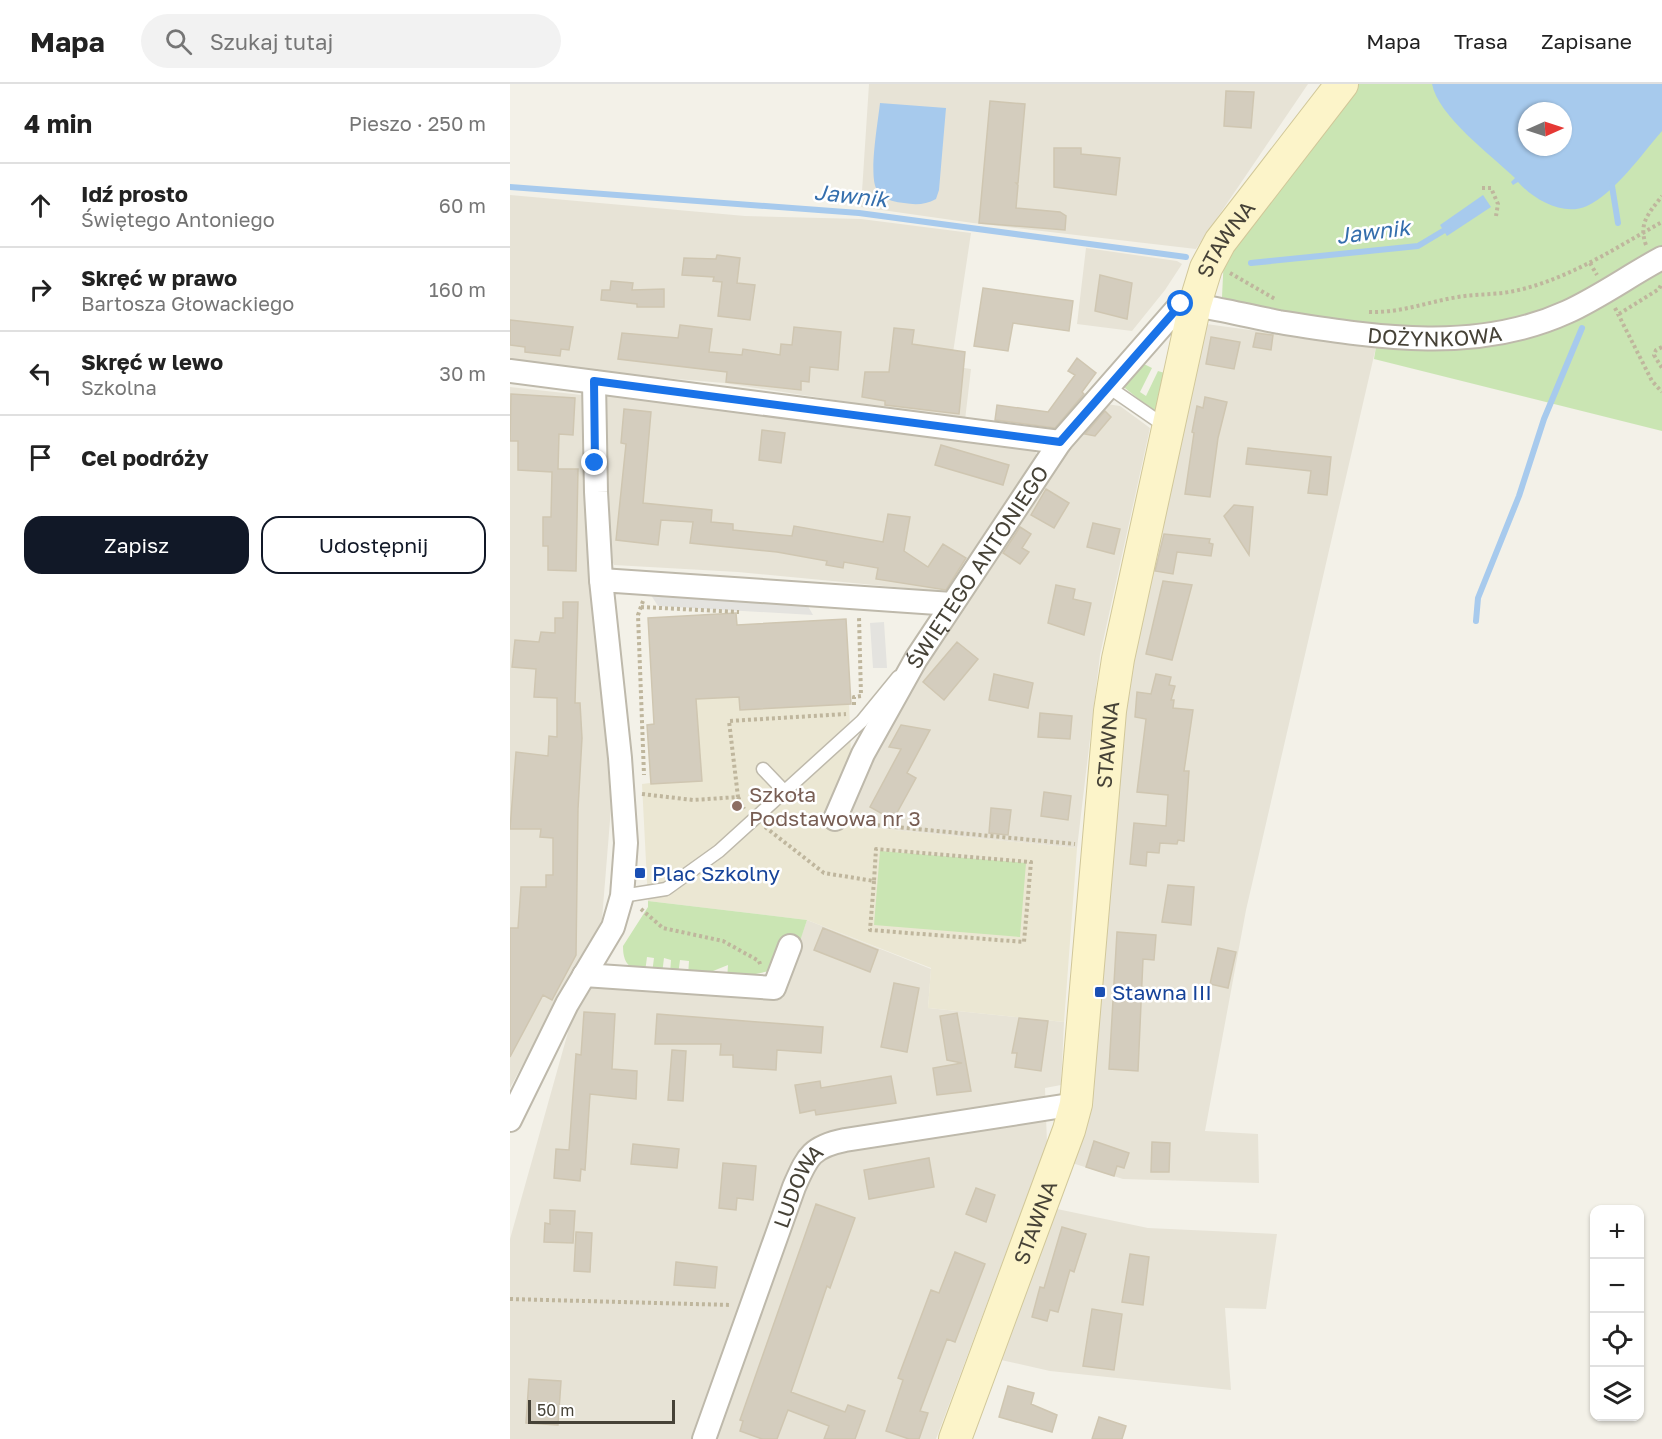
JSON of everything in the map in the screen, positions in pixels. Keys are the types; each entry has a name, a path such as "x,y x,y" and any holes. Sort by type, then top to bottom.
{"street":[{"name":"STAWNA","path":"955,1439 1069,1130 1076,1104 1080,1079 1097,846 1118,659 1195,304 1206,268 1220,242 1342,84"},
{"name":"DOŻYNKOWA","path":"1195,304 1250,317 1336,330 1443,340 1478,337 1532,326 1567,312 1659,268"},
{"name":"ŚWIĘTEGO ANTONIEGO","path":"835,819 863,754 916,659 1060,442 1181,304 1195,304"},
{"path":"510,371 1060,442"},
{"path":"510,1120 567,1004 613,927 622,896 631,801 601,580 596,492 594,381"},
{"path":"601,580 868,596 952,604"},
{"path":"584,975 774,987 790,946"},
{"name":"LUDOWA","path":"704,1439 805,1161 820,1148 845,1140 1076,1104"}],"lane":[{"path":"1107,386 1169,429"},
{"path":"622,896 666,889 701,865 756,819 862,721 888,687 916,659"},
{"path":"763,769 784,792"}],"path":[{"path":"1482,188 1491,188 1497,199 1496,216"},
{"path":"1662,196 1643,221 1642,233 1659,268 1659,289 1618,314 1652,381 1662,392"},
{"path":"1368,312 1392,313 1459,296 1509,292 1576,269 1662,222"},
{"path":"1227,271 1278,301"},
{"path":"1662,347 1656,350 1654,355 1662,368"},
{"path":"644,776 638,615 644,600 645,583"},
{"path":"868,596 863,617 859,617 861,696 854,697 855,714 729,721 740,806 824,873 874,881"},
{"path":"639,787 631,801 693,801 738,796"},
{"path":"835,819 844,822 1097,846"},
{"path":"876,849 1031,861 1024,942 870,930 874,881 876,849"},
{"path":"640,911 663,928 723,941 759,961 763,973 774,987"},
{"path":"510,1299 752,1306"}],"shaded area":[{"path":"869,84 1308,84 1196,249 973,223 861,207"},
{"path":"510,195 745,216 861,219 971,233 951,366 971,369 965,420 724,383 568,370 510,362"},
{"path":"1086,248 1177,261 1182,264 1165,290 1132,331 1077,324"},
{"path":"1206,324 1376,347 1246,910 1205,1131 1258,1134 1259,1183 1123,1179 1072,1163 1098,1041 1119,763 1127,691"},
{"path":"510,387 582,395 585,501 603,690 611,808 602,919 595,936 571,975 510,1088"},
{"path":"604,394 1034,448 1037,456 947,592 738,572 614,565 607,548"},
{"path":"1100,403 1120,406 1150,428 1100,655 1077,848 844,825 872,752 951,626"},
{"path":"649,592 805,601 813,615 658,606"},
{"name":"Szkoła Podstawowa nr 3","path":"736,613 737,625 846,619 851,757 826,819 844,825 1077,848 1064,1022 928,1008 931,968 807,920 648,901 642,784 650,783 647,725 654,724 648,619"},
{"path":"884,622 887,668 873,668 870,623"},
{"path":"807,920 931,969 928,1008 1064,1022 1061,1085 1045,1088 1047,1144 936,1439 510,1439 510,1239 577,1000 586,985 780,995"},
{"path":"1057,1209 1148,1228 1277,1234 1266,1309 1225,1308 1231,1390 1050,1371 1001,1360 1024,1285"}],"green space":[{"path":"1354,84 1662,84 1662,431 1374,359 1376,347 1222,297 1224,255"},
{"path":"1140,362 1152,368 1140,392 1146,396 1158,371 1171,375 1162,418 1120,384"},
{"path":"880,851 1026,863 1020,937 874,925"},
{"path":"648,901 807,920 800,941 788,937 774,970 727,980 728,965 698,977 688,976 689,961 680,960 678,975 670,974 671,960 664,958 662,974 652,973 654,958 647,957 645,972 631,967 623,952 623,946 648,907"}],"water":[{"path":"1432,84 1662,84 1662,131 1608,192 1587,206 1578,209 1559,208 1540,200 1518,182 1513,185 1511,182 1515,178 1480,147 1444,109"},
{"path":"880,103 946,108 939,190 936,199 924,203 908,204 888,199 878,192 873,171"},
{"path":"1483,195 1491,207 1447,236 1440,225"}],"building":[{"path":"1226,91 1254,92 1251,128 1224,126"},
{"path":"990,101 1025,104 1018,183 1016,183 1018,185 1016,208 1060,212 1066,216 1065,230 979,223"},
{"path":"1054,148 1081,148 1081,154 1120,158 1116,195 1054,187"},
{"path":"717,255 740,258 737,283 755,285 750,320 718,316 722,282 713,281 714,277 682,275 684,258 716,259"},
{"path":"1100,275 1132,283 1127,319 1095,311"},
{"path":"611,281 633,283 632,290 664,289 664,307 637,307 637,304 601,300 602,290 610,290"},
{"path":"983,288 1073,301 1069,331 1013,323 1008,351 974,346"},
{"path":"510,320 573,327 569,350 561,349 560,356 525,352 525,347 510,345"},
{"path":"680,325 712,329 709,352 742,355 743,349 780,355 781,344 792,345 794,327 841,332 838,370 810,367 809,382 801,381 801,390 726,382 727,372 618,359 622,333 678,338"},
{"path":"894,328 914,330 912,344 965,352 959,414 885,405 885,401 862,397 865,372 889,372"},
{"path":"1256,333 1273,335 1271,350 1253,347"},
{"path":"1211,337 1240,342 1234,369 1206,364"},
{"path":"1077,358 1096,373 1082,392 1084,394 1055,428 995,420 997,405 1048,412 1075,375 1068,371"},
{"path":"511,394 575,398 573,435 559,434 558,469 578,469 576,571 548,570 548,546 543,546 543,517 551,517 552,472 518,470 518,441 510,441"},
{"path":"1205,397 1227,402 1218,438 1210,497 1185,494 1197,406 1203,408"},
{"path":"624,409 651,412 643,503 712,510 711,522 733,524 733,530 792,536 794,526 883,542 888,514 910,517 904,551 928,567 943,544 966,558 946,590 876,579 878,568 844,562 843,568 826,565 827,561 777,552 690,543 693,522 661,520 658,545 616,540 626,444 621,443"},
{"path":"1105,411 1111,417 1095,436 1085,434"},
{"path":"762,430 785,433 781,463 759,460"},
{"path":"941,445 1009,465 1003,485 935,465"},
{"path":"1248,448 1331,457 1327,495 1308,493 1311,471 1246,464"},
{"path":"1046,489 1069,503 1054,528 1031,515"},
{"path":"1234,505 1253,507 1249,555 1224,516"},
{"path":"1093,523 1120,529 1114,554 1087,547"},
{"path":"1020,527 1031,534 1022,548 1029,552 1020,564 1003,553"},
{"path":"1164,534 1210,539 1209,543 1213,544 1211,556 1177,552 1173,574 1155,571"},
{"path":"1163,581 1192,585 1172,660 1146,654"},
{"path":"1056,585 1075,589 1073,599 1091,603 1084,635 1048,623"},
{"path":"563,602 578,602 575,703 580,703 582,738 578,809 576,955 552,1000 543,995 510,1057 510,928 518,928 521,887 546,887 546,875 553,875 553,838 540,837 541,829 510,829 516,752 548,756 549,736 557,737 557,698 534,697 536,669 512,667 515,640 539,642 541,632 555,633 555,618 563,618"},
{"path":"736,613 737,625 846,619 851,704 740,710 739,697 696,699 702,781 651,784 647,725 654,724 648,618"},
{"path":"957,642 978,659 944,700 923,682"},
{"path":"994,674 1033,683 1028,708 989,700"},
{"path":"1156,674 1171,677 1169,685 1175,686 1171,700 1174,700 1173,708 1193,710 1184,771 1189,771 1184,841 1178,840 1177,844 1160,843 1159,853 1147,852 1146,866 1130,864 1134,823 1166,826 1168,795 1137,792 1146,719 1135,717 1137,692 1151,694"},
{"path":"1040,713 1072,716 1070,739 1038,737"},
{"path":"901,725 930,730 907,773 916,778 893,820 870,807 901,749 889,747"},
{"path":"1044,792 1071,796 1068,820 1041,816"},
{"path":"991,808 1011,810 1008,835 989,833"},
{"path":"1168,885 1194,887 1191,925 1162,922"},
{"path":"823,928 878,950 870,972 814,950"},
{"path":"1117,932 1156,935 1154,960 1143,959 1138,1071 1109,1069"},
{"path":"1218,948 1236,952 1228,988 1210,984"},
{"path":"894,983 919,988 907,1052 881,1047"},
{"path":"584,1012 615,1014 612,1069 637,1071 636,1099 590,1094 585,1170 581,1169 580,1181 554,1178 556,1149 569,1150 576,1054 581,1055"},
{"path":"957,1013 971,1091 937,1095 933,1068 962,1063 947,1060 940,1016"},
{"path":"657,1014 823,1027 821,1053 777,1050 776,1070 733,1067 733,1055 720,1055 721,1044 655,1044"},
{"path":"1019,1018 1048,1021 1041,1071 1015,1067 1017,1053 1012,1053"},
{"path":"672,1050 686,1051 683,1101 668,1100"},
{"path":"891,1076 896,1103 816,1115 815,1110 800,1113 795,1085 820,1081 821,1088"},
{"path":"1094,1141 1129,1153 1124,1168 1117,1166 1114,1176 1086,1167"},
{"path":"1152,1142 1170,1143 1169,1172 1151,1172"},
{"path":"633,1144 679,1149 677,1168 631,1164"},
{"path":"929,1158 934,1187 869,1199 864,1170"},
{"path":"723,1163 756,1166 753,1200 737,1198 736,1210 719,1208"},
{"path":"976,1188 995,1195 986,1222 966,1214"},
{"path":"816,1204 855,1218 830,1288 827,1286 791,1392 845,1412 848,1405 865,1411 855,1439 824,1439 829,1426 788,1410 777,1439 762,1439 740,1431 743,1421 740,1420"},
{"path":"550,1210 575,1211 573,1243 544,1242 545,1223 550,1224"},
{"path":"1062,1227 1086,1234 1074,1272 1070,1270 1058,1312 1050,1310 1047,1321 1032,1317 1040,1287 1044,1288"},
{"path":"576,1232 592,1233 590,1272 574,1271"},
{"path":"955,1252 985,1264 955,1342 947,1339 920,1411 928,1413 919,1439 909,1439 886,1431 903,1380 898,1378 931,1290 939,1293"},
{"path":"1130,1254 1149,1257 1143,1305 1122,1302"},
{"path":"676,1262 717,1267 715,1288 674,1285"},
{"path":"1092,1309 1122,1314 1114,1370 1083,1366"},
{"path":"529,1379 561,1381 558,1425 526,1423"},
{"path":"1008,1386 1034,1393 1031,1404 1057,1415 1052,1432 999,1417"},
{"path":"1099,1417 1126,1426 1122,1439 1092,1439"}],"waterway":[{"path":"1612,186 1618,223"},
{"name":"Jawnik","path":"510,187 859,213 1186,257"},
{"name":"Jawnik","path":"1251,263 1418,246 1448,228"},
{"path":"1476,621 1478,598 1519,496 1544,419 1582,328"}],"place":[{"name":"Szkoła Podstawowa nr 3","path":"737,806"},
{"name":"Plac Szkolny","path":"640,873"},
{"name":"Stawna III","path":"1100,992"}],"route":[{"path":"595,463 594,381 1060,442 1136,352 1181,304"}]}
